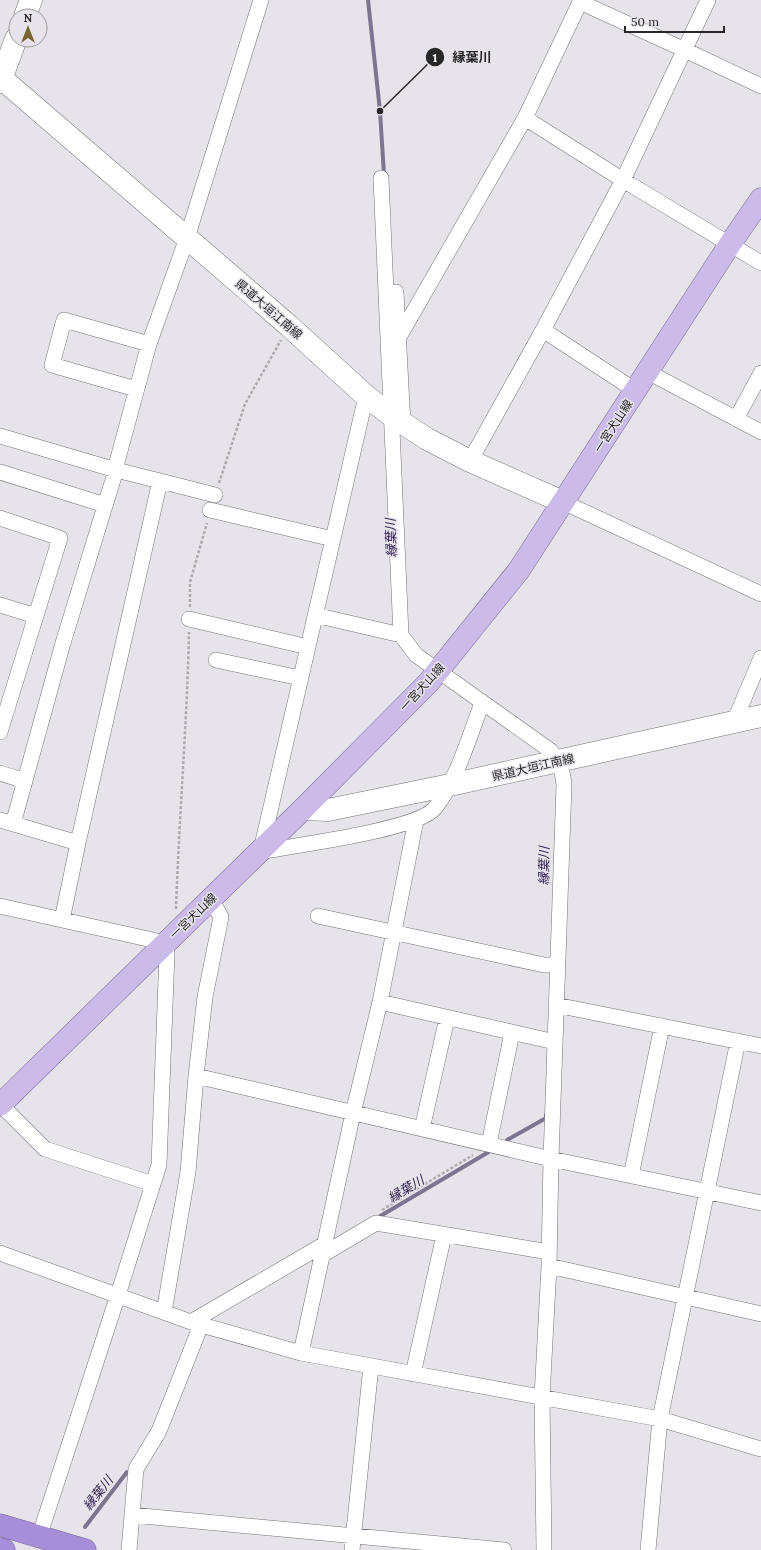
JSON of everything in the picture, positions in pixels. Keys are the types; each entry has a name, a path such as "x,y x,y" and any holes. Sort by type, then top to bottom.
{"highway":[{"path":"0,1525 85,1550"},
{"path":"0,1549 4,1550"}],"main road":[{"path":"0,79 12,48"},
{"name":"県道大垣江南線","path":"0,79 288,325 366,396 397,420 470,462 563,502"},
{"name":"一宮犬山線","path":"0,1105 303,809 430,682 519,570 730,244 761,200"},
{"name":"県道大垣江南線","path":"303,809 328,810 450,785 761,716"}],"street":[{"path":"78,843 6,822 25,780 63,643 116,470 148,344 187,238 262,0"},
{"path":"470,462 624,180 708,0"},
{"path":"393,333 525,118 580,1 761,86"},
{"path":"525,118 761,264"},
{"path":"381,178 389,248 397,420 401,635 416,655 551,751 563,771 564,785 549,1259 542,1397 544,1550"},
{"path":"389,248 392,202"},
{"path":"136,389 52,365 64,320 148,344"},
{"path":"543,330 636,391"},
{"path":"648,372 761,432"},
{"path":"736,420 761,373"},
{"path":"366,396 259,851 360,835 416,820 434,810 450,785 482,703"},
{"path":"0,436 116,470 215,495"},
{"path":"0,472 106,505"},
{"path":"62,920 160,481"},
{"path":"563,502 761,594"},
{"path":"210,510 333,539"},
{"path":"0,518 60,538 36,616 5,698 0,732"},
{"path":"0,605 36,616"},
{"path":"315,615 401,635"},
{"path":"189,619 308,647"},
{"path":"734,722 761,658"},
{"path":"216,660 300,678"},
{"path":"0,773 25,780"},
{"path":"301,1353 322,1250 380,1002 416,820"},
{"path":"164,1312 188,1172 196,1076 205,997 222,917 211,899"},
{"path":"0,906 166,943 167,965 164,1061 159,1165 39,1537"},
{"path":"318,916 544,965 558,965"},
{"path":"380,1002 555,1042"},
{"path":"556,1005 761,1046"},
{"path":"422,1129 447,1018"},
{"path":"631,1176 662,1026"},
{"path":"490,1145 512,1033"},
{"path":"648,1550 660,1419 738,1041"},
{"path":"196,1076 490,1145 761,1203"},
{"path":"0,1105 45,1149 153,1184"},
{"path":"129,1550 136,1469 159,1431 196,1324 322,1250 376,1223 444,1235 549,1259 684,1297 761,1314"},
{"path":"414,1374 444,1235"},
{"path":"0,1253 196,1324 301,1353 660,1419 761,1449"},
{"path":"352,1550 371,1366"},
{"path":"132,1514 504,1550"}],"path":[{"path":"377,1213 490,1145"}],"waterway":[{"name":"縁葉川","path":"368,0 380,111 384,175"},
{"name":"縁葉川","path":"507,1140 546,1118 546,1115"},
{"name":"縁葉川","path":"377,1218 492,1150"},
{"name":"縁葉川","path":"85,1527 127,1472"}],"place":[{"name":"縁葉川","path":"380,111"}]}
